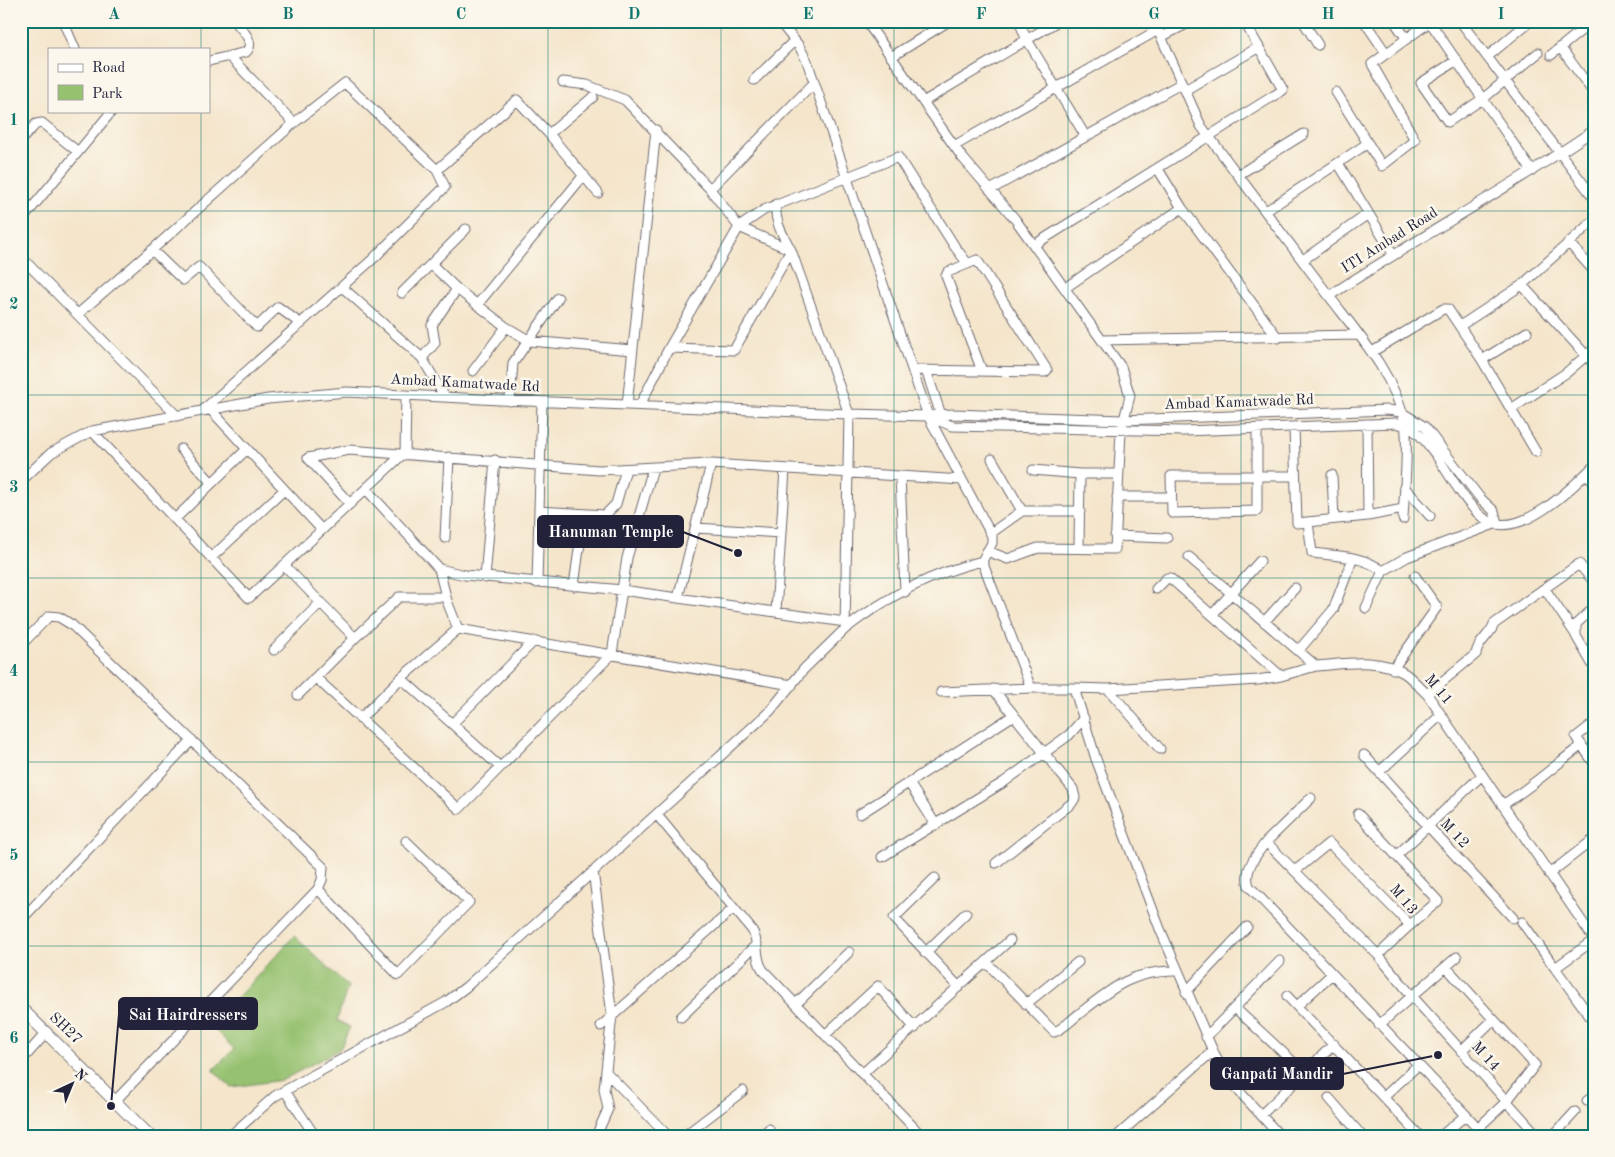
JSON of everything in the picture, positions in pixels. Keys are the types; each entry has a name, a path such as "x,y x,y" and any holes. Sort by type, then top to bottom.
{"main road":[{"name":"SH27","path":"21,1008 116,1100 150,1136"}],"street":[{"path":"63,21 75,48"},
{"path":"210,61 246,52 249,48 248,37 235,21"},
{"path":"779,21 807,61 813,84 848,176 928,416 990,533 992,542 982,561 1031,688"},
{"path":"866,21 954,146 1034,245 1102,340 1121,367 1130,396 1123,420 1118,474 1115,549 1079,547 1038,548 1008,559 987,550"},
{"path":"891,57 949,21"},
{"path":"1019,21 1026,38 1086,136"},
{"path":"923,102 1026,38 1058,21"},
{"path":"954,146 1058,88 1157,29 1192,21"},
{"path":"1034,245 1284,90 1244,21"},
{"path":"1303,21 1318,45"},
{"path":"1364,21 1386,53"},
{"path":"1394,21 1406,38"},
{"path":"1336,92 1382,166 1415,140 1372,64 1430,21 1532,171"},
{"path":"1460,21 1593,196"},
{"path":"1487,58 1530,21"},
{"path":"1551,56 1594,21"},
{"path":"1157,29 1201,126 1372,352 1387,379 1405,425 1403,519"},
{"path":"754,80 794,41"},
{"path":"990,190 1086,136 1259,47"},
{"path":"1560,47 1594,93"},
{"path":"1457,60 1421,84 1448,122 1484,98 1538,53"},
{"path":"229,56 294,122"},
{"path":"563,82 587,85 625,100 656,130 710,189 739,227 791,250"},
{"path":"78,314 294,122 345,83 437,170 445,187 342,287 206,410 247,449 322,530"},
{"path":"710,189 813,84"},
{"path":"549,134 593,97"},
{"path":"437,170 517,100 549,134 598,193"},
{"path":"21,221 111,112"},
{"path":"21,140 36,124 42,123 77,151"},
{"path":"627,405 656,130"},
{"name":"ITI Ambad Road","path":"1329,296 1393,254 1561,153 1594,130"},
{"path":"1238,175 1304,134"},
{"path":"1266,211 1368,144"},
{"path":"640,405 669,348 739,227 756,214 776,204 898,157 954,247 968,264"},
{"path":"1338,163 1393,254"},
{"path":"1158,168 1182,208 1278,338"},
{"path":"478,305 584,175"},
{"path":"776,204 777,221 791,250 849,414 845,626"},
{"path":"1065,288 1182,208"},
{"path":"1303,260 1368,214"},
{"path":"1460,326 1522,285 1594,220"},
{"path":"402,293 466,228"},
{"path":"1569,243 1594,271"},
{"path":"152,250 183,280 199,267 258,327 278,307 301,324"},
{"path":"669,348 734,350 791,250"},
{"path":"21,257 178,416"},
{"path":"914,370 1045,372 1047,370 977,260 948,272 946,276 982,371"},
{"path":"431,264 457,289 506,326 530,341 632,350"},
{"path":"1522,285 1590,352 1594,364"},
{"path":"342,287 422,358 445,397"},
{"path":"422,358 435,343 432,325 457,289"},
{"path":"510,401 513,363 558,298"},
{"path":"1372,352 1442,309 1448,309 1482,360 1536,452"},
{"path":"473,371 506,326"},
{"path":"1482,360 1527,332"},
{"path":"1102,340 1359,335"},
{"path":"1511,409 1566,373 1590,352"},
{"path":"926,370 941,415"},
{"name":"Ambad Kamatwade Rd","path":"21,481 51,453 92,431 268,399 347,392 510,401 849,414 1123,420 1388,410 1401,412 1417,420 1473,507 1485,520 1498,523"},
{"path":"92,431 249,598 404,455 406,395"},
{"path":"537,583 542,402"},
{"name":"Ambad Kamatwade Rd","path":"928,416 952,426 1122,431 1396,423 1405,425 1427,436"},
{"path":"1367,424 1368,516"},
{"path":"1294,427 1297,523 1368,516 1403,509"},
{"path":"1257,428 1257,477 1257,511 1172,513 1171,476 1257,477 1295,476"},
{"path":"181,449 212,483"},
{"path":"175,519 247,449"},
{"path":"350,504 308,458 349,450 495,460 540,466 626,469 711,464 962,480"},
{"path":"444,538 449,457"},
{"path":"992,459 1022,511"},
{"path":"485,578 495,460"},
{"path":"678,598 711,464"},
{"path":"316,678 459,809 612,654 627,558 653,468"},
{"path":"1366,608 1384,572 1407,557 1498,523 1513,525 1525,521 1574,487 1592,468"},
{"path":"1592,468 1594,482"},
{"path":"538,511 605,515 616,504 626,469"},
{"path":"776,612 785,469"},
{"path":"1033,470 1080,474 1118,474"},
{"path":"1079,547 1080,474"},
{"path":"1332,475 1334,519"},
{"path":"900,476 904,592"},
{"path":"1404,487 1430,516"},
{"path":"366,489 439,569 446,597 458,629"},
{"path":"212,558 284,490"},
{"path":"1117,497 1171,497"},
{"path":"990,533 1022,511 1080,511"},
{"path":"574,586 579,549 587,514"},
{"path":"1308,522 1312,553 1353,558 1372,563 1384,572"},
{"path":"696,528 781,533"},
{"path":"1116,536 1167,538"},
{"path":"1189,557 1316,666"},
{"path":"1298,651 1333,610 1353,558"},
{"path":"1212,615 1260,560"},
{"path":"230,1136 266,1104 285,1092 457,994 770,711 804,669 845,626 875,606 904,592 948,572 982,561"},
{"path":"1427,694 1476,654 1477,645 1492,631 1494,624 1579,564 1594,582"},
{"path":"284,565 356,638"},
{"path":"439,569 485,578 622,590 776,612 845,626"},
{"path":"1393,669 1438,607 1415,576"},
{"path":"1156,589 1168,577 1281,676"},
{"path":"1264,622 1295,588"},
{"path":"1545,589 1594,666"},
{"path":"298,695 400,597 446,597"},
{"path":"274,650 321,602"},
{"path":"1576,636 1576,624 1594,608"},
{"path":"21,645 49,616 59,617 72,625 323,867 322,880 318,889 116,1100"},
{"path":"360,719 401,678 458,629 792,685"},
{"path":"452,724 534,641"},
{"name":"M 11","path":"941,692 1031,688 1108,689 1258,680 1281,676 1316,666 1368,662 1404,673 1427,694 1594,940"},
{"path":"401,678 500,767"},
{"path":"1074,688 1096,758 1177,971 1206,1036 1228,1079 1280,1136"},
{"path":"1108,689 1160,749"},
{"path":"993,690 1073,789 1074,800 996,863"},
{"path":"860,814 1014,715"},
{"path":"1379,772 1441,715"},
{"path":"882,857 979,798 1072,732 1084,718"},
{"path":"1594,723 1576,737 1594,762"},
{"path":"21,920 192,740"},
{"path":"1502,805 1525,791 1537,778 1582,745"},
{"path":"1364,755 1428,826 1396,856"},
{"name":"M 12","path":"1482,775 1428,826 1513,918"},
{"path":"909,783 936,824"},
{"path":"1312,798 1266,842 1250,865 1249,886 1478,1128 1506,1102 1535,1065 1446,967"},
{"path":"1358,814 1438,901 1408,927"},
{"path":"657,815 752,930 757,944 759,964 922,1136"},
{"path":"1549,874 1594,840"},
{"path":"318,889 398,975 469,902 406,841"},
{"name":"M 14","path":"1266,842 1378,955 1412,996 1538,1136"},
{"name":"M 13","path":"1295,871 1329,843 1370,884 1410,925 1378,955"},
{"path":"593,871 612,1015 604,1094 608,1109 596,1136"},
{"path":"935,878 894,918 959,987"},
{"path":"601,1026 734,908"},
{"path":"925,952 966,913"},
{"path":"1522,922 1592,1017"},
{"path":"1186,992 1247,927"},
{"path":"862,1074 1010,940"},
{"path":"1555,968 1594,940"},
{"path":"681,1017 757,944"},
{"path":"796,1004 849,952"},
{"path":"1379,1025 1457,957"},
{"path":"1206,1036 1280,961"},
{"path":"986,962 1054,1032 1115,985 1139,975 1158,971 1177,971"},
{"path":"1026,1004 1078,962"},
{"path":"1297,1006 1332,974"},
{"path":"825,1035 878,986 914,1028"},
{"path":"1287,996 1420,1136"},
{"path":"1235,1008 1304,1073"},
{"path":"1461,1051 1493,1020"},
{"path":"21,1061 47,1032"},
{"path":"1261,1114 1334,1044"},
{"path":"1117,1136 1213,1051"},
{"path":"1384,1097 1418,1065"},
{"path":"606,1072 668,1136"},
{"path":"684,1136 742,1090"},
{"path":"285,1092 316,1136"},
{"path":"1329,1098 1362,1136"},
{"path":"1553,1136 1575,1112"},
{"path":"1441,1136 1466,1115"},
{"path":"761,1136 769,1129"}],"green space":[{"path":"294,936 348,986 337,1020 350,1027 340,1049 283,1080 231,1087 213,1070 234,1049 211,1026"}],"place":[{"name":"Hanuman Temple","path":"738,553"},
{"name":"Ganpati Mandir","path":"1438,1055"},
{"name":"Sai Hairdressers","path":"111,1106"}]}
